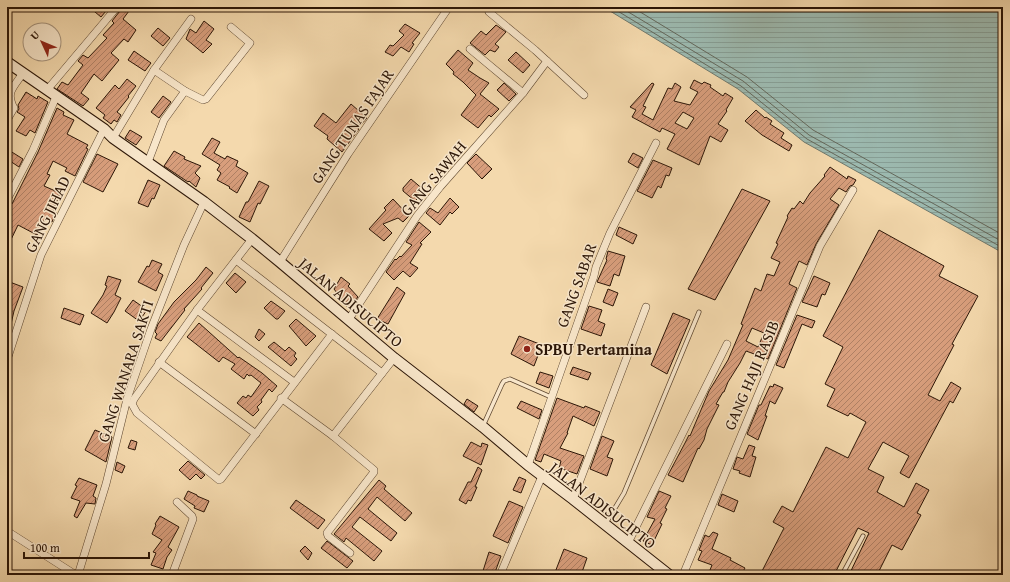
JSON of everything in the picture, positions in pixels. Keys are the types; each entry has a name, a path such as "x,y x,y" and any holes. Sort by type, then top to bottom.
{"main road":[{"name":"JALAN ADISUCIPTO","path":"7,62 104,129 113,138 204,202 252,239 394,358 669,575"}],"street":[{"path":"47,90 117,7"},
{"name":"GANG TUNAS FAJAR","path":"280,262 348,154 449,7"},
{"path":"489,12 547,61 584,95"},
{"path":"113,138 154,70 191,19"},
{"path":"154,70 185,91 203,100 206,99 250,43 231,27"},
{"path":"470,49 523,93"},
{"name":"GANG SAWAH","path":"349,319 417,216 440,187 523,93 547,61"},
{"path":"7,120 14,108 9,99 10,93 23,73"},
{"path":"148,162 164,120 185,91"},
{"path":"7,200 9,191 33,150 56,97"},
{"name":"GANG JIHAD","path":"7,360 41,255 104,129"},
{"name":"GANG SABAR","path":"528,465 596,267 610,233 656,143"},
{"name":"GANG HAJI RASIB","path":"683,575 820,246 853,190"},
{"name":"GANG WANARA SAKTI","path":"77,575 106,484 127,399 151,329 184,245 204,202"},
{"path":"252,239 197,310 132,402 137,413 219,480 332,334"},
{"path":"236,260 382,373"},
{"path":"573,499 646,307"},
{"path":"197,310 294,382"},
{"path":"628,543 727,344"},
{"path":"333,436 394,358"},
{"path":"159,362 256,434"},
{"path":"281,398 333,436 374,470 327,533 328,536 350,554"},
{"path":"500,575 542,476"},
{"path":"172,575 193,519 192,516 177,502"},
{"path":"7,531 77,575"}],"lane":[{"path":"605,525 624,493 700,312"},
{"path":"483,427 502,384 507,379 551,397"},
{"path":"842,575 863,536"}],"water":[{"path":"605,7 1003,7 1003,253 804,142 738,89"}],"building":[{"path":"89,7 102,7 106,11 101,17"},
{"path":"123,7 132,7 123,19 136,30 128,42 124,39 111,53 119,60 102,81 94,74 81,93 89,99 83,106 57,89 62,82 68,85 83,65 78,61 83,55 88,58 107,38 103,35 114,23 112,21"},
{"path":"204,21 214,29 206,40 212,44 203,53 186,39 190,29 196,33"},
{"path":"405,24 420,33 412,43 414,44 409,52 401,47 393,56 385,52 390,45 393,46 404,35 399,31"},
{"path":"496,25 506,32 495,44 499,47 495,52 490,50 485,55 470,43 481,31 486,35"},
{"path":"158,28 170,38 163,46 151,36"},
{"path":"458,50 473,63 468,70 489,83 480,94 499,109 491,117 489,115 478,128 461,115 476,95 453,74 454,72 446,64"},
{"path":"134,51 151,63 145,71 128,60"},
{"path":"516,52 530,65 523,73 508,60"},
{"path":"127,79 136,86 117,112 121,115 117,122 114,120 111,124 103,118 105,115 96,108 115,85 119,89"},
{"path":"694,80 702,84 704,82 711,85 710,87 723,96 725,93 733,98 726,110 727,111 718,124 728,130 721,142 710,136 699,165 667,149 675,134 662,128 660,132 632,117 636,110 630,107 652,83 654,84 643,106 646,107 642,114 653,120 668,88 672,89 675,83 681,87 674,101 690,105 698,92 690,88","holes":["683,112 694,118 687,129 675,123"]},
{"path":"504,83 516,94 509,101 497,90"},
{"path":"26,92 37,99 38,96 48,102 35,133 30,130 26,136 16,131 25,117 17,112 19,109 18,105"},
{"path":"163,96 171,102 159,118 151,112"},
{"path":"351,104 367,118 358,128 359,129 342,152 327,139 328,136 314,126 323,113 336,123"},
{"path":"57,108 64,112 63,115 74,120 67,134 88,145 86,148 88,149 75,176 65,171 67,168 53,161 47,174 50,175 44,186 60,193 53,211 56,212 52,222 45,219 37,235 18,225 7,248 7,207 8,205 12,204 38,152"},
{"path":"756,110 765,118 766,117 772,121 770,124 784,133 781,138 792,145 789,151 762,135 745,121"},
{"path":"130,130 142,137 136,145 125,138"},
{"path":"212,138 220,142 214,153 225,159 227,156 238,161 236,166 248,173 237,193 229,188 230,187 217,180 221,173 217,170 220,165 202,154"},
{"path":"7,149 23,159 19,167 7,159"},
{"path":"174,151 185,157 184,159 201,166 195,173 200,178 196,187 164,166"},
{"path":"633,153 643,158 638,168 628,162"},
{"path":"97,154 118,164 103,192 83,182"},
{"path":"476,154 492,169 482,179 467,163"},
{"path":"653,160 672,168 669,176 666,175 661,188 658,186 652,198 637,191"},
{"path":"830,167 847,179 848,176 856,180 846,192 839,188 830,199 839,205 816,244 807,265 799,261 789,284 797,288 768,359 746,351 716,404 719,405 707,429 704,440 699,449 698,448 683,482 668,475 689,435 690,436 709,391 728,360 743,325 741,324 755,288 761,291 767,274 774,276 780,262 771,258 778,244 776,243 788,217 787,216 792,208 794,209 800,201 803,204 810,193 825,176 824,175","holes":["752,328 764,333 758,347 746,341"]},
{"path":"411,179 425,191 415,201 403,191 403,188"},
{"path":"148,180 160,185 154,199 152,198 148,207 138,203"},
{"path":"259,181 269,186 260,204 258,203 250,222 239,217"},
{"path":"742,189 770,201 715,300 688,289"},
{"path":"450,198 459,207 452,214 450,212 440,225 426,213 430,208 438,213"},
{"path":"393,199 409,216 403,222 398,218 383,224 392,233 384,241 369,229 386,210 384,208"},
{"path":"419,222 431,232 420,243 422,244 410,263 418,268 410,277 403,271 394,280 386,272 395,259 396,260 400,256 401,257 412,245 406,242"},
{"path":"619,227 637,235 633,244 616,235"},
{"path":"879,230 944,266 939,276 978,296 952,344 954,345 928,395 940,401 951,382 961,388 953,403 950,401 909,478 900,473 909,456 883,442 868,469 884,477 877,492 904,507 916,483 929,490 917,513 921,515 902,550 892,545 877,575 849,575 869,533 858,528 834,575 760,575 784,528 773,522 782,506 793,512 826,447 848,458 866,422 850,413 848,416 827,406 835,389 825,384 843,347 823,336"},
{"path":"608,251 625,256 619,276 614,274 610,286 597,282 607,260"},
{"path":"152,260 162,264 158,272 163,275 156,291 138,282 147,266 149,267"},
{"path":"206,267 213,273 201,288 202,289 184,309 185,310 161,341 155,338 157,334 155,332 158,324 174,302 196,280"},
{"path":"235,273 246,282 236,293 226,283"},
{"path":"108,276 121,280 115,295 121,298 107,323 91,313 103,295 107,286 105,285"},
{"path":"814,276 830,283 825,295 822,294 817,307 802,302"},
{"path":"341,277 350,284 348,286 358,297 349,309 334,289"},
{"path":"7,281 23,287 14,311 9,333 7,333"},
{"path":"397,287 405,293 388,324 377,319"},
{"path":"608,289 618,293 613,306 603,302"},
{"path":"133,300 147,310 139,321 125,311"},
{"path":"271,301 285,311 278,319 276,319 264,308"},
{"path":"589,306 602,310 598,321 605,324 601,336 581,329"},
{"path":"64,308 84,315 80,325 61,318"},
{"path":"673,313 690,320 667,374 651,365"},
{"path":"797,315 815,321 812,328 802,324 784,368 776,365"},
{"path":"296,319 316,336 306,346 289,326"},
{"path":"199,323 238,358 239,357 262,373 277,386 272,392 269,389 261,400 262,402 257,407 259,410 253,416 237,403 243,396 246,398 248,395 251,397 261,383 251,375 249,376 247,374 244,379 231,369 235,364 223,357 219,362 187,337"},
{"path":"259,329 265,334 259,341 255,337"},
{"name":"SPBU Pertamina","path":"519,336 542,345 534,366 511,354"},
{"path":"274,342 285,351 289,347 296,353 294,356 297,359 291,366 268,347"},
{"path":"573,367 591,373 588,380 570,374"},
{"path":"540,372 553,376 549,388 536,383"},
{"path":"774,384 783,388 775,404 770,401 765,416 767,416 758,440 747,434 759,405 761,405 770,386 773,387"},
{"path":"557,398 600,412 594,426 573,416 568,433 560,448 584,456 577,474 559,468 561,461 544,454 541,462 535,460"},
{"path":"467,399 478,406 474,412 464,404"},
{"path":"521,401 542,410 539,419 517,408"},
{"path":"95,430 112,437 106,462 85,450"},
{"path":"602,436 614,441 607,457 613,459 607,476 590,469"},
{"path":"131,440 137,442 135,450 128,448"},
{"path":"471,442 481,447 482,443 488,445 481,465 463,456"},
{"path":"749,445 755,447 752,456 756,457 750,477 733,469 737,457 743,459"},
{"path":"188,461 205,475 201,479 196,474 190,480 179,470"},
{"path":"117,462 125,466 122,473 115,470"},
{"path":"478,467 482,470 475,487 477,487 471,501 468,500 466,504 459,500 468,482 471,482"},
{"path":"519,477 526,480 521,493 513,490"},
{"path":"79,478 97,485 93,496 96,498 95,504 86,503 77,518 74,516 80,501 71,498"},
{"path":"379,480 386,486 384,489 412,513 405,521 377,497 368,509 397,533 391,541 360,517 352,527 382,551 374,561 346,538 344,542 334,534"},
{"path":"188,491 209,501 204,512 194,508 195,506 184,499"},
{"path":"659,491 671,496 665,508 667,509 660,523 662,524 652,545 643,541 655,519 647,517"},
{"path":"722,494 738,501 734,512 718,505"},
{"path":"296,500 325,520 318,529 290,508"},
{"path":"509,501 523,507 508,543 493,536"},
{"path":"160,516 179,527 168,547 172,550 167,557 163,569 151,565 156,553 153,552 162,540 152,534 156,525 155,524"},
{"path":"713,532 718,534 712,549 731,558 730,560 745,568 741,575 708,575 712,565 698,560 702,551 699,550 705,535 709,537"},
{"path":"327,541 353,561 347,568 321,548"},
{"path":"305,546 312,553 308,560 300,551"},
{"path":"564,549 587,558 581,575 554,575"},
{"path":"489,552 501,556 494,575 482,574"}],"place":[{"name":"SPBU Pertamina","path":"527,349"}]}
